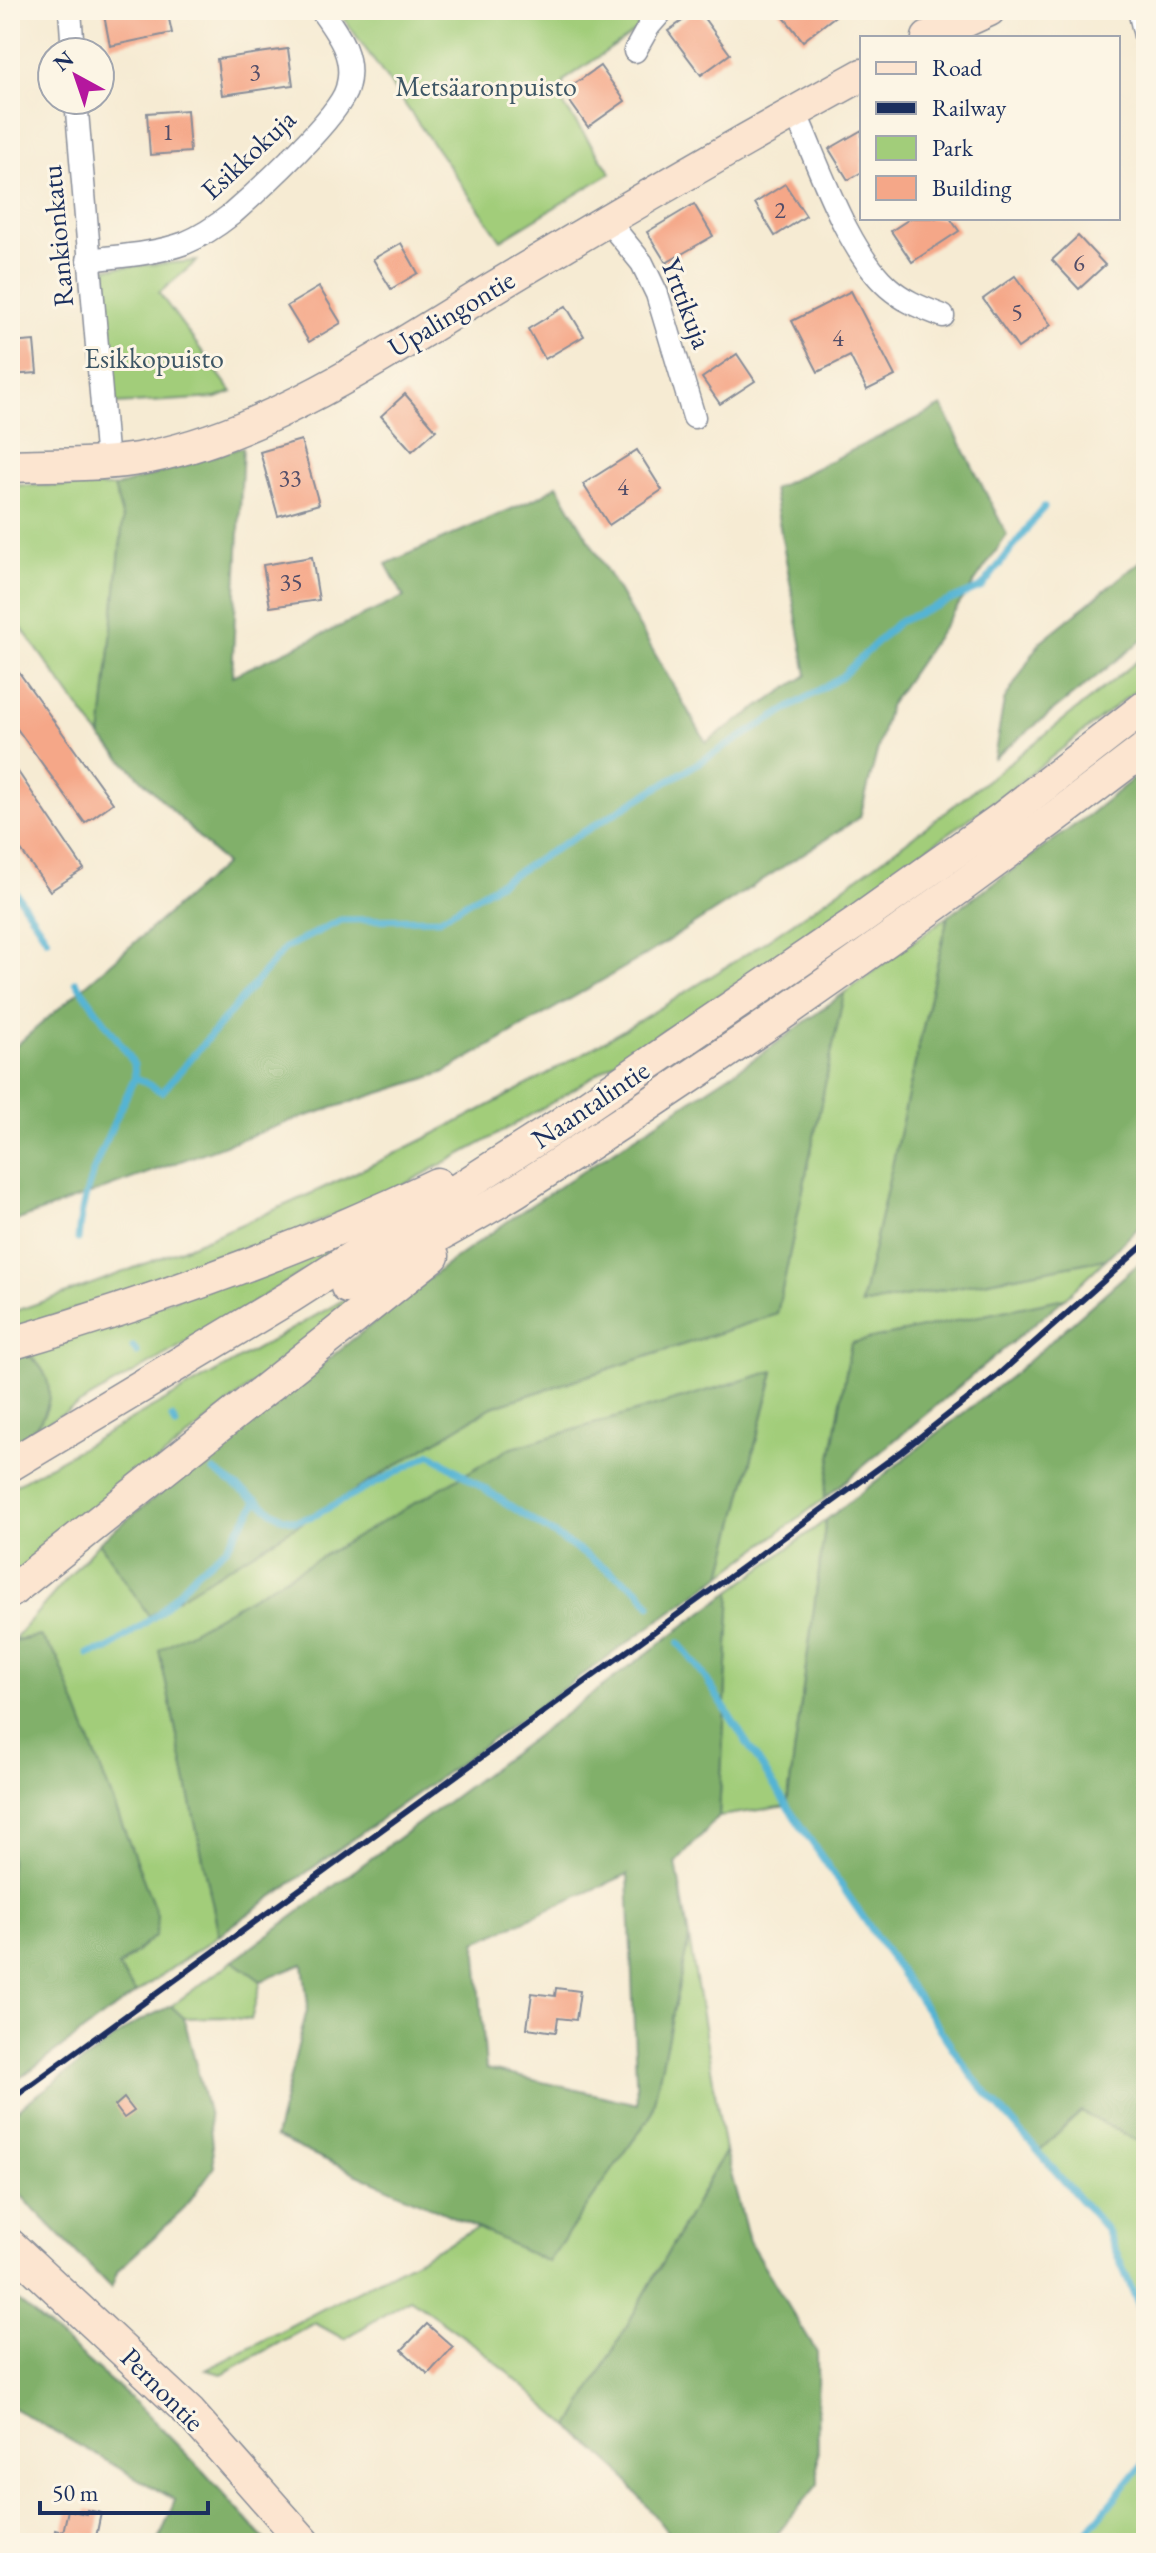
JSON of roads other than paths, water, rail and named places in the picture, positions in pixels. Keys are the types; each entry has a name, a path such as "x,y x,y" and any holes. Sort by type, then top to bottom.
{"main road":[{"path":"932,36 989,10"},
{"name":"Upalingontie","path":"10,466 107,463 150,457 199,442 282,409 398,345 607,220 860,76"},
{"name":"Naantalintie","path":"10,1468 317,1281 559,1125 910,884 1001,819 1146,706"},
{"name":"Naantalintie","path":"10,1468 194,1374 514,1192 860,960 1021,844 1146,748"},
{"path":"10,1344 276,1255 373,1215 559,1125"},
{"path":"10,1592 514,1192"},
{"name":"Pernontie","path":"10,2245 190,2413 305,2543"}],"street":[{"path":"70,10 72,36"},
{"name":"Esikkokuja","path":"88,260 158,250 183,244 203,234 231,214 336,113 347,89 350,67 344,43 321,10"},
{"path":"635,51 649,26 663,10"},
{"path":"1139,10 1146,40"},
{"path":"795,112 846,226 865,259 887,286 910,303 943,316"},
{"name":"Rankionkatu","path":"77,116 107,463"},
{"name":"Yrttikuja","path":"607,220 642,263 657,294 694,417"}],"waterway":[{"path":"78,1239 92,1176 135,1077 162,1092 285,948 341,920 439,919 841,677 898,622 982,587 1044,507"},
{"path":"10,884 47,939"},
{"path":"76,982 128,1054 134,1065 135,1077"},
{"path":"133,1347 137,1353"},
{"path":"172,1418 176,1425"},
{"path":"214,1471 281,1517 296,1521 313,1516 431,1454 639,1590 650,1605"},
{"path":"88,1654 108,1649 159,1613 197,1572 226,1548 258,1500"},
{"path":"679,1643 701,1671 787,1806 971,2075 1106,2229 1146,2322"},
{"path":"1074,2543 1087,2532 1146,2460"}],"railway":[{"path":"10,2100 901,1452 998,1375 1146,1243"}],"park label":[{"name":"Metsäaronpuisto","path":"486,86"},
{"name":"Esikkopuisto","path":"154,358"}]}
